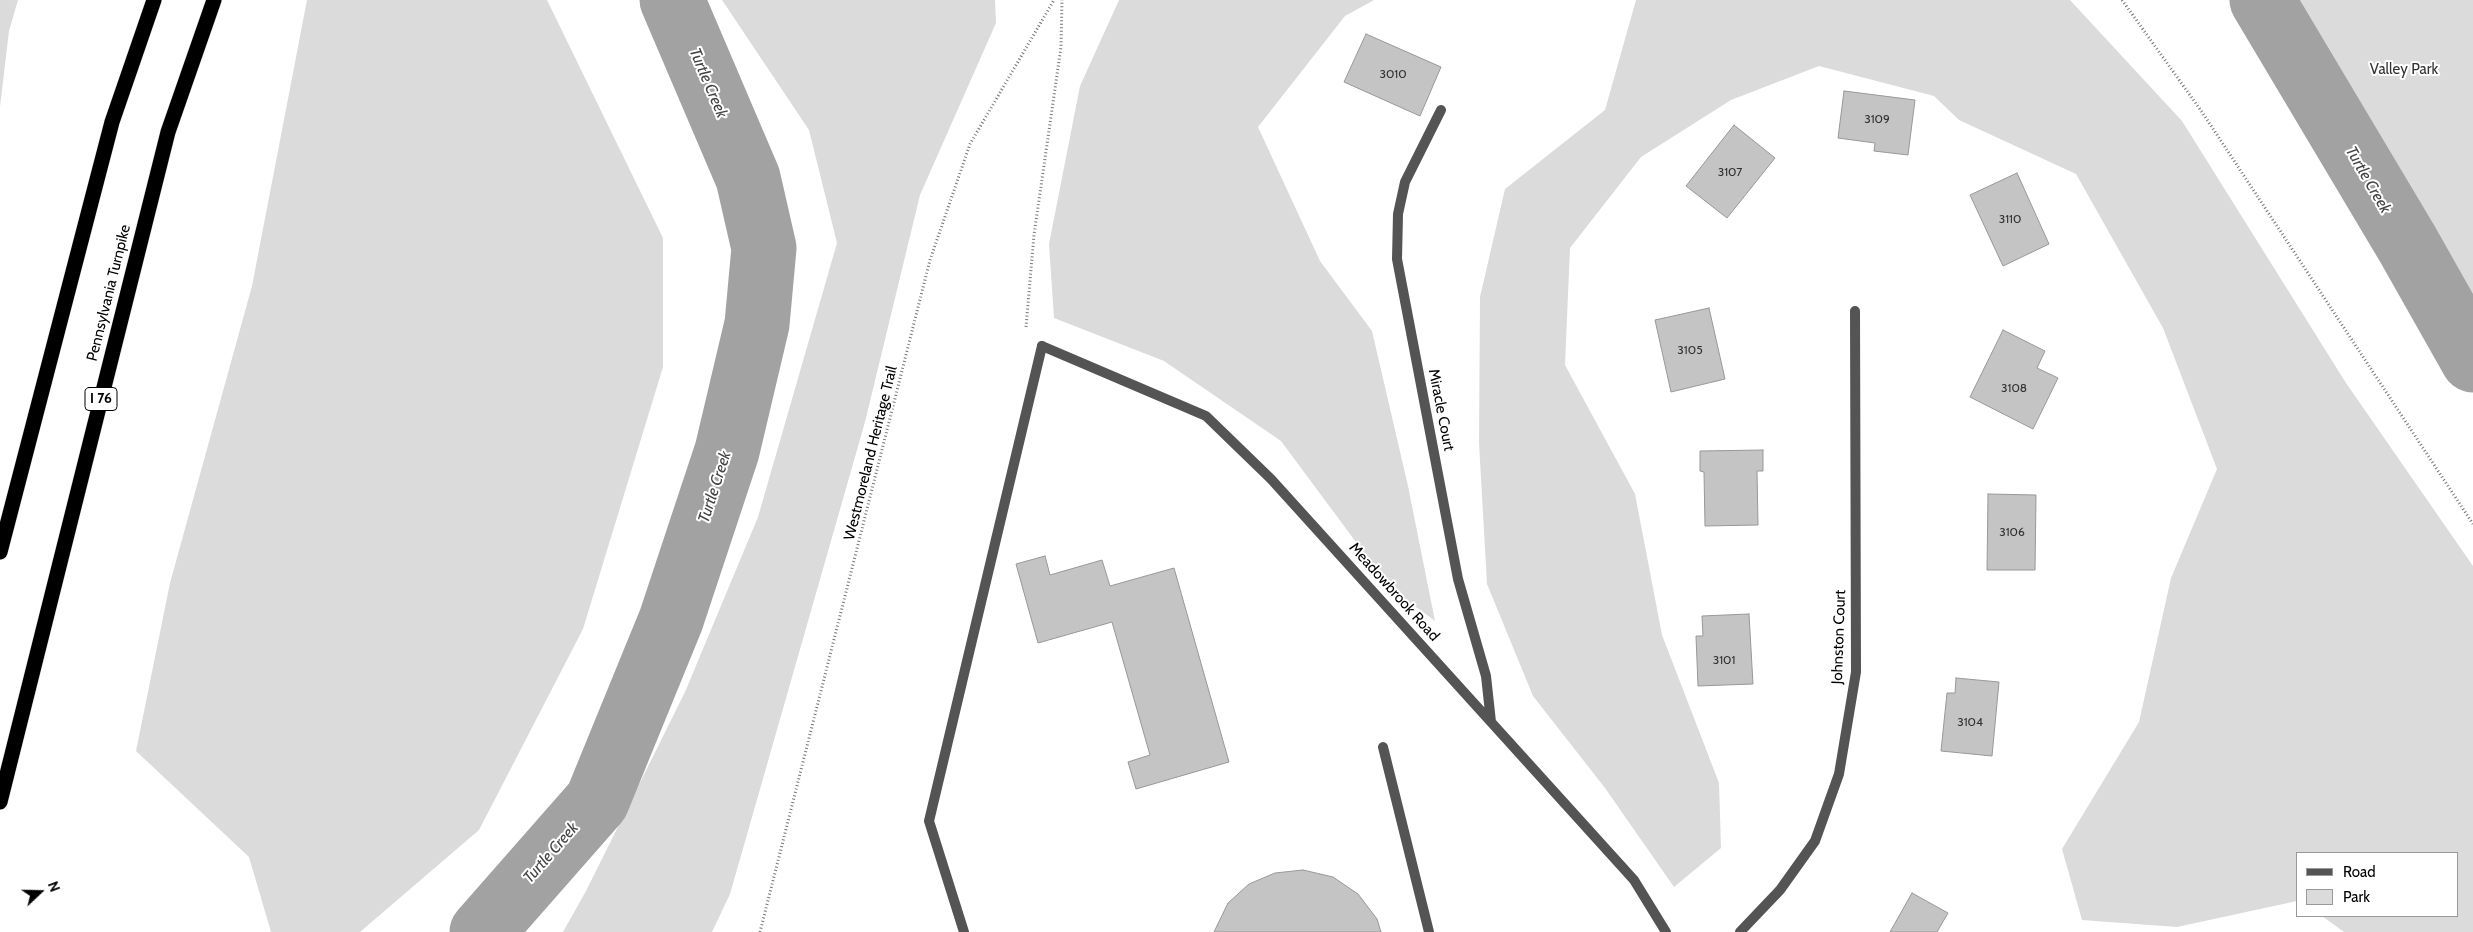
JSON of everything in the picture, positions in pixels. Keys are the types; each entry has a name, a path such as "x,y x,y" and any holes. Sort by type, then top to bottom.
{"highway":[{"path":"0,552 112,122 154,0"},
{"name":"Pennsylvania Turnpike","path":"0,802 168,132 214,0"}],"street":[{"name":"Miracle Court","path":"1441,110 1405,182 1398,214 1398,259 1458,579 1486,676 1490,722"},
{"name":"Johnston Court","path":"1740,932 1780,890 1815,841 1839,774 1856,672 1855,311"},
{"name":"Meadowbrook Road","path":"1042,346 1206,416 1271,479 1634,880 1666,932"},
{"path":"964,932 929,821 1042,346"},
{"path":"1383,747 1429,932"}],"path":[{"name":"Westmoreland Heritage Trail","path":"760,932 930,260 970,144 1054,0"},
{"path":"1042,346 1026,331 1034,235 1062,47 1062,0"},
{"path":"2122,0 2202,112 2473,524"}],"green space":[{"path":"0,0 18,0 9,31 0,107"},
{"path":"307,0 547,0 663,238 663,367 583,629 479,830 360,932 271,932 249,857 136,751 170,583 252,286"},
{"path":"722,0 995,0 996,23 920,195 865,422 730,894 712,932 563,932 586,891 685,692 758,517 837,243 809,130"},
{"path":"1119,0 1374,0 1345,16 1258,127 1320,261 1372,331 1408,486 1435,621 1390,588 1281,441 1164,361 1054,318 1049,244 1080,86"},
{"path":"1636,0 2070,0 2182,121 2346,383 2473,566 2473,932 2344,932 2323,917 2458,917 2458,852 2296,852 2296,901 2177,927 2082,920 2062,849 2139,722 2171,578 2217,469 2163,328 2076,174 1959,120 1934,96 1819,66 1731,100 1641,157 1570,248 1565,365 1635,494 1662,635 1719,783 1721,848 1674,887 1605,788 1533,696 1487,584 1479,443 1480,297 1505,189 1605,110"},
{"name":"Valley Park","path":"2281,0 2473,0 2473,324"}],"building":[{"path":"1366,34 1441,67 1420,116 1344,82"},
{"path":"1844,91 1915,100 1908,155 1874,151 1875,143 1838,138"},
{"path":"1734,125 1775,158 1727,218 1686,186"},
{"path":"2017,173 2049,244 2003,266 1970,195"},
{"path":"1709,308 1725,379 1671,392 1655,320"},
{"path":"2003,330 2045,351 2037,368 2058,378 2033,429 1970,397"},
{"path":"1763,450 1763,471 1757,471 1758,525 1705,526 1704,472 1700,471 1700,451"},
{"path":"1988,494 2036,495 2035,570 1987,570"},
{"path":"1045,556 1050,575 1102,560 1110,586 1174,568 1229,762 1136,789 1128,762 1150,755 1112,622 1038,643 1016,564"},
{"path":"1749,614 1753,684 1698,686 1696,636 1703,636 1702,616"},
{"path":"1956,678 1999,682 1992,756 1941,751 1947,693 1955,693"},
{"path":"1303,870 1333,877 1358,894 1377,919 1381,932 1214,932 1228,903 1249,884 1275,873"},
{"path":"1912,893 1948,913 1937,932 1890,932"}],"waterway":[{"name":"Turtle Creek","path":"482,932 597,801 671,620 727,451 757,324 764,248 748,178 672,0"},
{"name":"Turtle Creek","path":"2262,0 2408,245 2473,360"}]}
